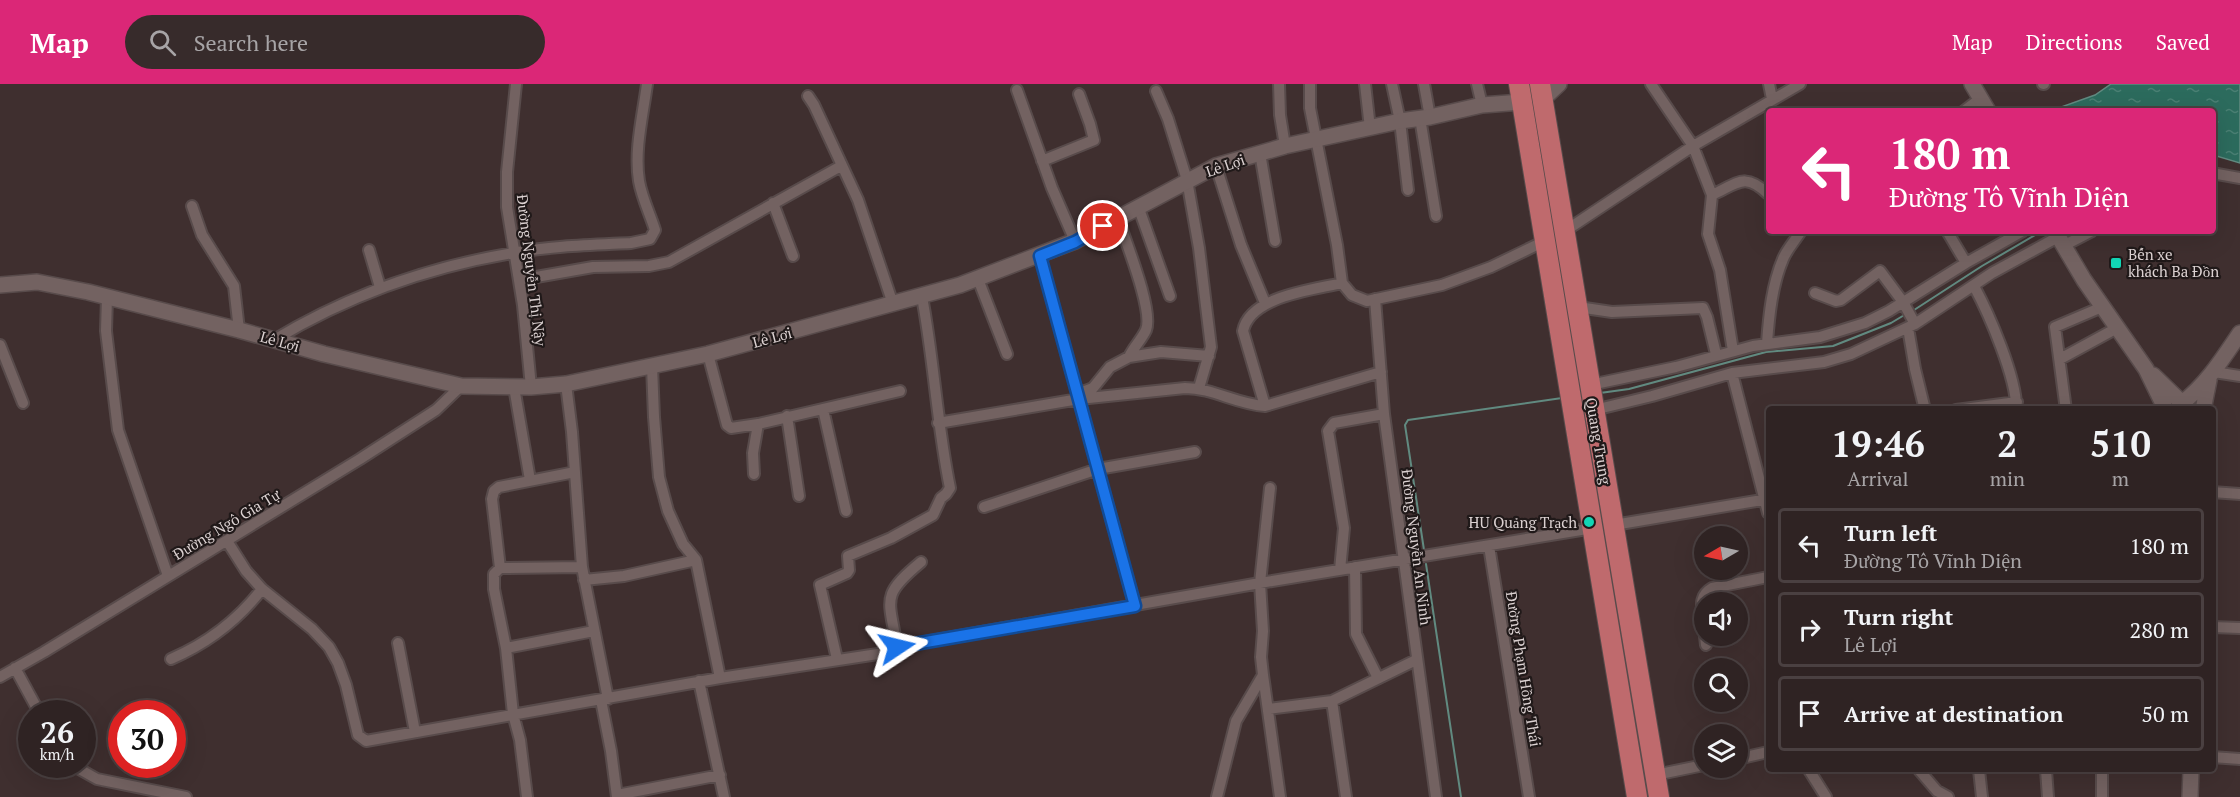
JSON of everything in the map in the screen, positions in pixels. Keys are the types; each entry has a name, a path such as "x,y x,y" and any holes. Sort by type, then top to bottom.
{"highway":[{"path":"1521,93 1542,91"},
{"name":"Quang Trung","path":"1542,91 1659,797"},
{"name":"Quang Trung","path":"1521,93 1593,528 1633,795"},
{"path":"1557,310 1578,307"},
{"path":"1566,369 1587,366"},
{"path":"1574,421 1594,414"},
{"path":"1593,528 1614,525"}],"street":[{"name":"Đường Nguyễn Thị Nậy","path":"516,84 507,188 531,387"},
{"path":"274,340 310,318 380,287 469,262 514,252 631,243 652,238 654,230 642,193 638,168 647,84"},
{"path":"1279,84 1280,115 1285,146"},
{"path":"1310,84 1310,108 1337,245 1342,283 1357,298 1367,301 1442,285 1463,278 1545,241"},
{"path":"1365,84 1370,128"},
{"path":"1392,84 1400,121 1408,190"},
{"path":"1424,84 1425,118 1436,216"},
{"path":"1477,84 1482,105"},
{"path":"1542,91 1559,84"},
{"path":"1652,84 1694,146 1712,195 1708,234 1720,270 1733,351"},
{"path":"1768,84 1772,99"},
{"path":"1565,231 1694,146 1800,84"},
{"path":"1972,84 1986,108"},
{"path":"1017,90 1042,161 1075,242"},
{"path":"1156,91 1168,119 1187,180 1199,249 1210,335 1209,356 1199,388"},
{"name":"Lê Lợi","path":"0,285 37,282 106,297 324,354 461,386 531,387 566,384 708,354 922,297 978,279 1075,242 1216,166 1285,146 1400,121 1425,118 1521,93"},
{"path":"1042,161 1094,140 1079,94"},
{"path":"808,96 865,217 893,304"},
{"path":"1260,153 1275,241"},
{"path":"519,280 593,267 650,266 669,262 841,166"},
{"path":"1216,166 1241,245 1266,303"},
{"path":"2216,174 2240,178"},
{"path":"1712,195 1747,181 1757,184 1766,192"},
{"path":"773,203 793,256"},
{"path":"192,206 202,235 234,286 239,330"},
{"path":"1138,206 1170,296"},
{"path":"1118,218 1137,274 1147,317 1146,330 1128,357"},
{"path":"1767,343 1769,314 1783,260 1799,234"},
{"path":"1949,234 1966,263"},
{"path":"1590,386 1676,367 1716,354 1767,343 1829,335 1865,323 1909,316 1966,263 2018,234"},
{"path":"1594,414 1732,373 1836,359 1909,316 1974,286 2058,238 2077,234"},
{"path":"2058,238 2102,307 2146,369 2178,406"},
{"path":"369,250 380,287"},
{"path":"1040,256 1135,606"},
{"path":"1815,293 1836,301 1841,300 1880,271 1909,316 1915,369 1924,406"},
{"path":"978,279 1007,354"},
{"path":"1265,406 1244,331 1246,322 1266,303 1342,283"},
{"path":"1974,286 1989,315 2013,386 2017,406"},
{"path":"106,297 106,332 118,430 168,576"},
{"path":"837,658 820,585 847,573 849,570 848,556 891,538 936,511 938,502 950,488 938,423 929,334 922,297"},
{"name":"Đường Nguyễn An Ninh","path":"1375,299 1384,414 1436,797"},
{"path":"1578,307 1612,312 1703,308 1716,354"},
{"path":"2066,406 2055,327 2102,307"},
{"path":"2060,359 2117,328"},
{"path":"2178,406 2212,375 2240,333"},
{"path":"0,345 23,404"},
{"path":"1078,396 1098,384 1110,367 1128,357 1161,352 1209,356"},
{"path":"708,354 729,427 736,429 900,391"},
{"path":"652,366 659,477 668,511 684,544 696,560 720,678"},
{"path":"2146,369 2164,406"},
{"path":"938,423 1078,396 1199,388 1247,405 1265,406 1381,372"},
{"path":"1732,373 1766,496"},
{"path":"2212,375 2240,376"},
{"path":"2202,406 2212,375"},
{"path":"566,384 582,567 605,699 617,796 720,775"},
{"name":"Đường Ngô Gia Tự","path":"0,677 227,541 436,410 461,386"},
{"path":"514,387 530,480"},
{"path":"2178,406 2194,404 2196,406"},
{"path":"823,409 846,511"},
{"path":"1340,570 1344,528 1328,430 1334,423 1384,414"},
{"path":"787,416 799,496"},
{"path":"754,474 753,453 758,424"},
{"path":"984,507 1098,469 1195,452"},
{"path":"500,568 492,499 494,491 499,487 575,472"},
{"path":"1270,488 1260,583 1263,631 1261,657 1280,797"},
{"path":"2216,492 2240,494"},
{"path":"1614,525 1766,500"},
{"path":"227,541 246,571 262,590 312,629 329,647 346,685 358,735 366,741 699,681 837,658 891,652 897,647 1260,583 1593,528"},
{"name":"Đường Phạm Hồng Thái","path":"1489,546 1529,797"},
{"path":"584,580 624,576 696,560"},
{"path":"897,647 890,597 899,580 921,562"},
{"path":"527,797 520,740 513,714 506,648 494,589 494,574 500,568 582,567"},
{"path":"1355,567 1356,634 1378,678"},
{"path":"1704,592 1712,588 1766,577"},
{"path":"171,659 196,648 221,630 262,590"},
{"path":"2216,627 2240,628"},
{"path":"506,648 594,631"},
{"path":"398,643 415,732"},
{"path":"1268,709 1332,701 1416,660"},
{"path":"15,668 32,700"},
{"path":"1217,797 1236,721 1263,675"},
{"path":"699,681 724,797"},
{"path":"1332,701 1346,797"},
{"path":"1748,757 1766,752"},
{"path":"2216,757 2240,759"},
{"path":"1655,775 1694,767"},
{"path":"1810,772 1826,797"},
{"path":"1920,772 1937,791 1948,797"},
{"path":"1979,772 1982,797"},
{"path":"2046,772 2048,797"},
{"path":"2102,772 2102,797"},
{"path":"2190,797 2191,772"},
{"path":"96,777 186,796"}],"water":[{"path":"2111,84 2240,84 2240,163 2216,156 2216,108 2061,107 2095,95"}],"waterway":[{"path":"1911,312 2037,234"},
{"path":"1600,393 1629,389 1766,352 1833,346 1891,323 1906,314"},
{"path":"1424,550 1405,425 1408,420 1562,398"},
{"path":"1426,564 1461,797"}],"place":[{"name":"Bến xe khách Ba Đồn","path":"2116,263"},
{"name":"HU Quảng Trạch","path":"1589,522"}],"route":[{"path":"897,647 1135,606 1040,256 1075,242 1103,226"}]}
